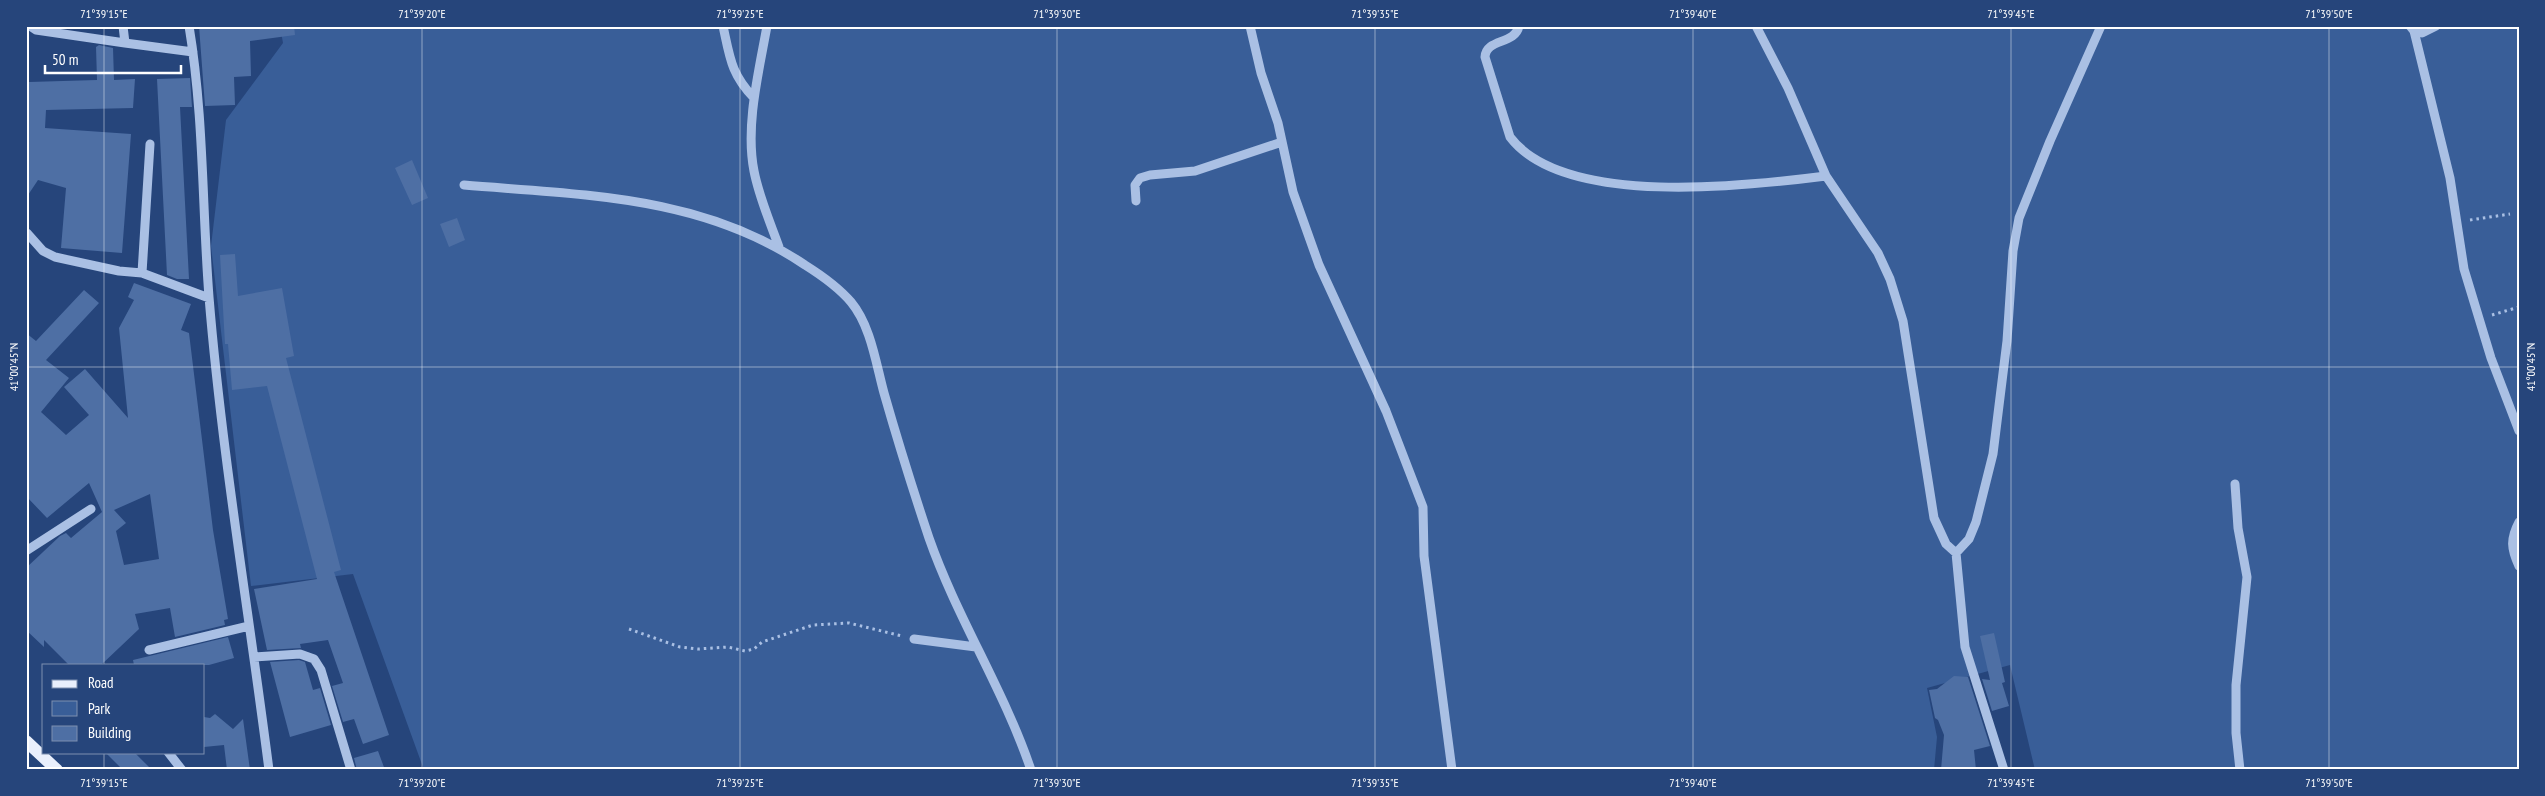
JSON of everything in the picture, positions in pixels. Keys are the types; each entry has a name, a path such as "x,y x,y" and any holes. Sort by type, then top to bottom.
{"main road":[{"path":"26,741 41,752"},
{"path":"43,754 57,770"}],"street":[{"path":"30,26 36,30 193,52"},
{"path":"123,26 125,43"},
{"path":"189,26 193,52 209,298 240,567 269,770"},
{"path":"723,26 732,67 740,83 754,98"},
{"path":"767,26 754,98 753,169 759,192 779,247"},
{"path":"1250,26 1261,73 1282,142 1293,192 1318,265 1386,411 1423,507 1424,556 1452,770"},
{"path":"1518,26 1518,31 1509,39 1491,46 1485,57 1510,137 1516,144 1539,161 1584,178 1643,185 1712,188 1826,176"},
{"path":"1956,553 1970,539 1993,454 2006,341 2013,251 2019,218 2050,141 2101,26"},
{"path":"2412,29 2422,33 2436,26"},
{"path":"1755,27 1788,88 1826,176 1878,252 1890,278 1903,320 1934,518 1946,544 1956,553 1965,647 2004,770"},
{"path":"2412,29 2450,178 2464,270 2479,319 2519,431"},
{"path":"1136,201 1135,185 1140,178 1150,175 1195,171 1282,142"},
{"path":"142,272 150,144"},
{"path":"464,186 619,198 666,206 704,217 779,247 822,276 852,303 866,330 903,460 949,590 1031,770"},
{"path":"27,233 43,251 55,257 119,271 142,272 209,298"},
{"path":"2235,484 2238,528 2247,577 2236,685 2236,733 2240,770"},
{"path":"26,551 90,508"},
{"path":"2519,522 2512,540 2512,550 2519,566"},
{"path":"149,650 249,626"},
{"path":"914,639 976,647"},
{"path":"254,657 300,654 314,659 321,670 351,770"},
{"path":"170,754 182,770"}],"path":[{"path":"2456,222 2510,214"},
{"path":"2479,319 2519,307"},
{"path":"629,629 680,647 698,649 728,647 745,650 754,649 762,642 813,626 837,623 849,623 914,639"}],"green space":[{"path":"280,26 2519,26 2519,770 2035,770 2010,665 1927,688 1937,737 1934,770 424,770 353,574 251,586 211,246 226,120 283,43"}],"building":[{"path":"199,26 294,26 295,35 250,41 251,76 234,77 235,105 205,106"},
{"path":"99,45 113,48 114,80 135,79 133,108 46,110 45,128 131,134 122,253 61,248 66,188 38,180 26,198 26,130 29,130 29,82 97,80 96,47"},
{"path":"190,78 192,107 180,107 189,279 177,279 167,275 157,79"},
{"path":"412,160 428,198 412,205 395,168"},
{"path":"457,218 465,240 449,247 440,224"},
{"path":"235,254 238,296 282,288 294,356 286,358 341,570 334,572 389,735 363,744 354,719 343,722 332,686 343,683 328,640 300,644 301,648 267,650 254,589 317,579 267,386 232,390 228,344 225,344 220,255"},
{"path":"134,283 191,304 181,330 189,333 213,530 228,619 224,620 225,625 175,637 170,608 135,614 139,629 102,664 68,664 44,640 44,647 26,630 26,568 60,536 66,533 71,538 102,512 89,483 47,518 26,496 26,333 36,341 84,290 99,303 46,360 69,378 41,412 66,435 89,415 64,387 85,369 128,418 119,328 134,300 128,297","holes":["150,494 159,559 124,565 116,531 126,523 114,510"]},
{"path":"1994,633 2005,682 2002,683 2009,706 1992,711 1982,679 1990,680 1980,636"},
{"path":"228,637 234,658 209,665 134,664 133,660"},
{"path":"299,660 305,662 313,690 320,688 331,725 290,737 270,662"},
{"path":"1954,676 1968,677 1990,746 1974,750 1976,770 1941,770 1944,735 1938,720 1935,718 1929,690 1937,689"},
{"path":"215,714 233,729 243,719 250,770 227,770 224,745 205,747 205,717 210,718"},
{"path":"378,751 385,770 357,770 354,758"},
{"path":"107,754 136,754 152,770 123,770"}]}
